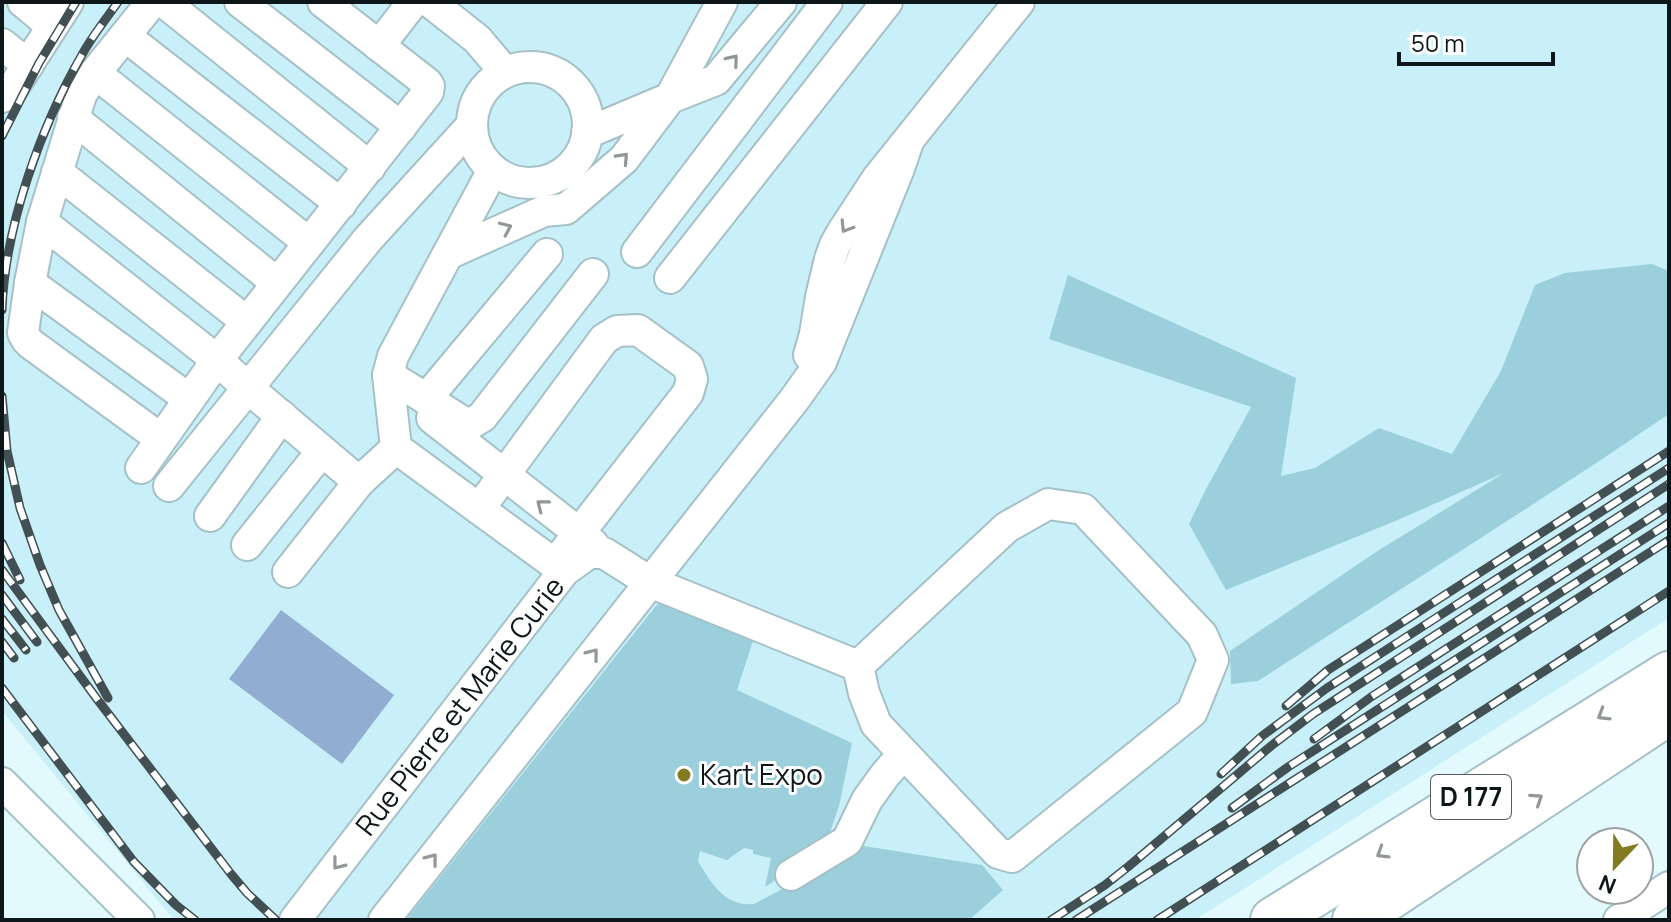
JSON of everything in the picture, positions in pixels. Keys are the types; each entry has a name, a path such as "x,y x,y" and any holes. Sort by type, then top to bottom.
{"highway":[{"name":"D 177","path":"1273,920 1669,674"},
{"name":"D 177","path":"1355,920 1669,712"}],"street":[{"path":"2,97 9,94 60,14 23,2"},
{"path":"152,2 81,95 42,222 23,333 27,340 161,439"},
{"path":"164,2 370,167"},
{"path":"240,2 401,127"},
{"path":"141,468 217,360 428,92 427,83 323,2"},
{"path":"379,46 413,2"},
{"path":"430,2 477,39 505,72"},
{"path":"448,254 544,211 566,209 624,159 670,98 722,2"},
{"path":"587,133 716,80 781,2"},
{"path":"637,252 827,2"},
{"path":"384,920 794,400 815,334 835,245 877,179 1019,2"},
{"path":"670,278 873,7"},
{"path":"125,36 341,204"},
{"path":"2,44 28,65"},
{"path":"535,67 555,73 570,83 582,100 587,113 585,144 575,162 551,180 531,184 511,180 493,170 475,146 471,126 474,106 488,84 505,72 535,67"},
{"path":"95,73 309,243"},
{"path":"73,118 277,283"},
{"path":"169,486 368,239 471,126"},
{"path":"479,509 604,339 617,331 638,330 688,366 692,379 688,393 579,533 559,568 396,448 388,380 393,356 493,170"},
{"path":"57,172 247,322"},
{"path":"551,180 566,209"},
{"path":"42,222 217,360 359,482"},
{"path":"426,399 547,254"},
{"path":"388,380 463,422 472,423 482,417 593,274"},
{"path":"30,283 189,399"},
{"path":"388,380 604,553 650,582 858,666"},
{"path":"210,516 282,416"},
{"path":"288,572 359,482 396,448"},
{"path":"247,545 322,451"},
{"path":"1048,504 1083,509 1202,635 1213,660 1192,712 1012,857 998,853 876,724 858,666 1007,527 1048,504"},
{"name":"Rue Pierre et Marie Curie","path":"295,920 559,568 589,553 604,553"},
{"path":"791,875 847,841 867,800 903,754"},
{"path":"2,783 139,920"},
{"path":"1619,920 1666,894"}],"shaded area":[{"path":"2,2 1669,2 1669,618 1195,920 174,920 2,711"},
{"path":"1652,264 1669,271 1669,414 1258,681 1231,684 1230,651 1376,552 1504,473 1226,590 1189,524 1251,407 1049,339 1068,275 1296,378 1281,476 1315,468 1379,428 1452,454 1501,371 1535,285 1565,273"},
{"name":"Kart Expo","path":"663,597 755,635 737,690 852,743 839,806 826,844 819,838 802,851 806,859 765,887 771,858 753,854 753,850 744,848 727,860 700,851 698,861 720,892 735,902 754,904 864,846 982,865 1003,890 969,920 406,920"},
{"path":"281,610 394,695 342,764 229,679"}],"railway":[{"path":"2,136 39,63 76,2"},
{"path":"2,310 10,244 40,144 83,53 118,2"},
{"path":"2,396 7,451 20,508 40,565 59,610 108,698"},
{"path":"1286,706 1328,670 1669,451"},
{"path":"1221,774 1262,736 1327,688 1669,468"},
{"path":"1051,920 1105,885 1313,714 1669,484"},
{"path":"1314,739 1371,697 1669,506"},
{"path":"1232,808 1288,767 1669,523"},
{"path":"1076,920 1669,540"},
{"path":"2,543 20,580"},
{"path":"2,570 231,874 276,920"},
{"path":"1157,920 1669,591"},
{"path":"2,595 37,642"},
{"path":"2,619 26,650"},
{"path":"2,642 14,658"},
{"path":"2,688 134,862 195,920"}],"place":[{"name":"Kart Expo","path":"684,775"}]}
